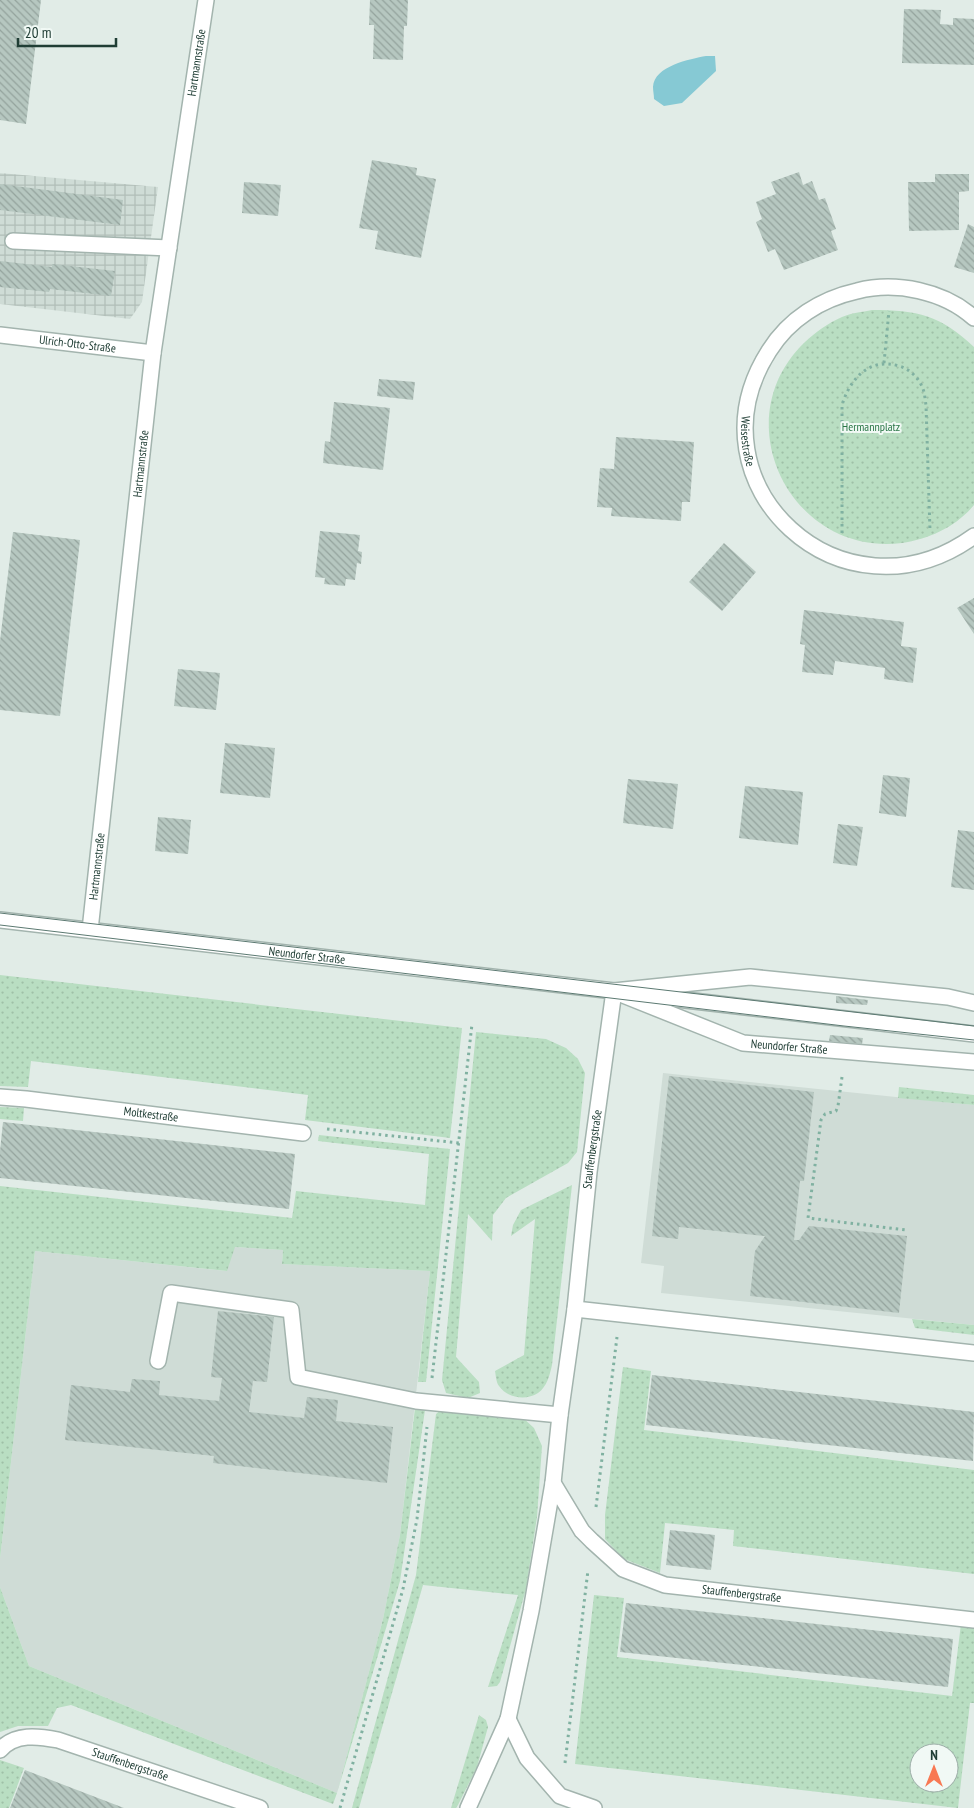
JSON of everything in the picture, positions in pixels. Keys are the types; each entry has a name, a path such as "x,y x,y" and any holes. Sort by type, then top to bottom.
{"street":[{"name":"Hartmannstraße","path":"90,930 153,353 206,0"},
{"path":"13,241 169,248"},
{"name":"Weisestraße","path":"974,318 948,301 922,291 868,288 841,294 816,306 793,322 775,342 760,365 750,391 746,418 747,446 753,472 765,497 781,520 801,538 824,553 850,563 877,567 905,566 931,560 957,549 974,536"},
{"name":"Ulrich-Otto-Straße","path":"0,335 153,353"},
{"name":"Neundorfer Straße","path":"0,920 974,1034"},
{"name":"Neundorfer Straße","path":"614,991 750,977 948,997 974,1003"},
{"name":"Neundorfer Straße","path":"614,991 743,1043 974,1062"},
{"name":"Stauffenbergstraße","path":"468,1808 508,1719 531,1611 553,1483 560,1415 575,1309 589,1172 614,991"},
{"name":"Moltkestraße","path":"0,1097 303,1133"},
{"path":"158,1361 171,1294 291,1310 298,1376 416,1401 560,1415"},
{"path":"575,1309 974,1353"},
{"name":"Stauffenbergstraße","path":"553,1483 582,1531 623,1568 665,1585 974,1620"},
{"path":"508,1719 527,1758 560,1796 594,1808"},
{"name":"Stauffenbergstraße","path":"0,1750 16,1739 35,1736 58,1740 260,1808"}],"path":[{"path":"884,363 891,288"},
{"path":"841,559 842,405 845,393 855,379 877,364 884,363 906,368 914,374 923,389 926,405 931,560"},
{"path":"340,1808 402,1589 417,1519 472,1024"},
{"path":"842,1077 836,1111 825,1114 820,1120 808,1218 906,1230"},
{"path":"303,1133 311,1128 459,1143"}],"shaded area":[{"path":"0,173 158,187 142,302 130,319 0,304"},
{"path":"663,1073 974,1105 974,1325 661,1293 664,1266 641,1263"},
{"path":"234,1247 283,1250 282,1264 430,1271 400,1535 383,1619 337,1793 29,1666 0,1587 0,1559 35,1251 226,1271"}],"green space":[{"name":"Hermannplatz","path":"872,310 903,311 927,316 950,328 974,347 974,505 959,520 941,531 902,543 863,542 828,528 801,506 781,477 770,444 770,408 781,374 805,342 837,319 849,314"},
{"path":"0,975 462,1028 450,1138 305,1120 308,1095 31,1061 28,1087 0,1086"},
{"path":"476,1032 546,1039 566,1048 578,1059 585,1073 577,1152 568,1163 506,1198 493,1215 492,1241 468,1214 456,1357 479,1382 480,1393 468,1398 446,1393 442,1380"},
{"path":"899,1087 974,1095 974,1105 898,1098"},
{"path":"0,1107 24,1108 23,1121 0,1119"},
{"path":"319,1135 450,1149 426,1382 418,1382 430,1271 282,1264 283,1250 235,1247 227,1271 35,1251 0,1559 0,1186 292,1218 296,1191 425,1205 429,1154 318,1141"},
{"path":"572,1185 552,1365 546,1384 538,1393 528,1397 512,1396 499,1386 495,1371 524,1355 535,1219 511,1236 513,1225 521,1210"},
{"path":"912,1319 974,1325 974,1335 915,1328"},
{"path":"623,1367 651,1371 644,1430 974,1470 974,1574 733,1546 734,1530 665,1523 660,1573 624,1559 605,1539 605,1515"},
{"path":"415,1408 425,1410 400,1581 337,1793 383,1619 400,1535"},
{"path":"442,1409 521,1416 534,1428 542,1446 537,1517 526,1589 500,1682 497,1686 488,1687 518,1595 423,1585 359,1808 352,1808 416,1575 436,1414"},
{"path":"0,1587 29,1666 337,1793 333,1804 71,1705 57,1708 48,1726 18,1726 0,1732"},
{"path":"594,1595 624,1598 617,1657 952,1696 961,1624 974,1626 974,1703 970,1703 958,1808 575,1764"},
{"path":"479,1715 486,1720 488,1727 477,1767 458,1805 456,1808 451,1808"},
{"path":"0,1760 24,1768 9,1808 0,1808"}],"water":[{"path":"706,56 715,56 716,71 682,103 664,106 654,99 653,87 659,74 674,65"}],"building":[{"path":"0,0 41,0 26,124 0,120"},
{"path":"370,0 408,0 407,26 404,26 403,60 373,59 374,25 369,25"},
{"path":"904,9 941,10 940,24 953,25 953,18 974,19 974,65 902,63"},
{"path":"372,160 417,168 416,175 436,179 421,258 375,249 378,231 359,228"},
{"path":"799,172 803,185 812,181 819,200 825,198 836,229 831,231 838,250 784,270 775,249 768,252 756,222 762,219 756,202 776,194 771,182"},
{"path":"935,174 969,174 969,191 959,192 959,230 909,231 908,182 935,182"},
{"path":"244,182 281,185 278,216 242,213"},
{"path":"0,184 123,200 120,225 0,210"},
{"path":"968,224 974,227 974,273 954,267"},
{"path":"0,261 52,267 52,264 115,271 111,296 50,289 49,292 0,287"},
{"path":"379,379 415,382 413,400 377,396"},
{"path":"334,402 390,408 383,470 323,463 325,441 330,442"},
{"path":"616,437 694,442 690,502 682,502 681,521 611,516 612,508 597,507 600,468 614,469"},
{"path":"320,531 360,535 358,551 362,552 361,564 357,563 355,580 346,579 345,586 324,584 325,578 315,577"},
{"path":"13,532 80,540 60,716 0,710 0,641"},
{"path":"724,543 756,572 722,611 689,582"},
{"path":"974,598 974,634 957,608"},
{"path":"804,610 904,622 901,646 917,648 913,683 884,679 885,668 835,661 833,675 802,672 805,645 800,644"},
{"path":"178,669 220,673 216,710 174,706"},
{"path":"225,743 275,748 270,798 220,793"},
{"path":"883,775 910,778 906,817 879,813"},
{"path":"628,779 678,784 673,829 623,823"},
{"path":"745,786 803,792 798,845 739,838"},
{"path":"158,817 191,820 188,854 155,851"},
{"path":"838,824 863,827 857,866 833,863"},
{"path":"958,830 974,832 974,890 951,887"},
{"path":"836,996 868,1000 867,1005 836,1003"},
{"path":"830,1035 863,1038 862,1044 829,1041"},
{"path":"669,1076 814,1092 804,1181 800,1181 794,1240 799,1240 809,1226 907,1236 899,1313 750,1296 755,1251 765,1236 679,1227 678,1239 652,1236"},
{"path":"3,1122 295,1154 289,1209 0,1178"},
{"path":"218,1311 274,1317 267,1382 253,1381 249,1412 304,1418 307,1397 338,1400 336,1421 393,1427 387,1483 213,1463 214,1456 65,1440 71,1385 130,1392 132,1379 160,1381 159,1395 219,1401 222,1378 211,1377"},
{"path":"652,1375 974,1412 973,1461 646,1425"},
{"path":"670,1530 715,1535 711,1570 666,1565"},
{"path":"626,1603 953,1639 948,1687 620,1652"},
{"path":"25,1770 124,1808 10,1808"}],"tram line":[{"path":"0,913 974,1026"},
{"path":"0,925 974,1040"}]}
